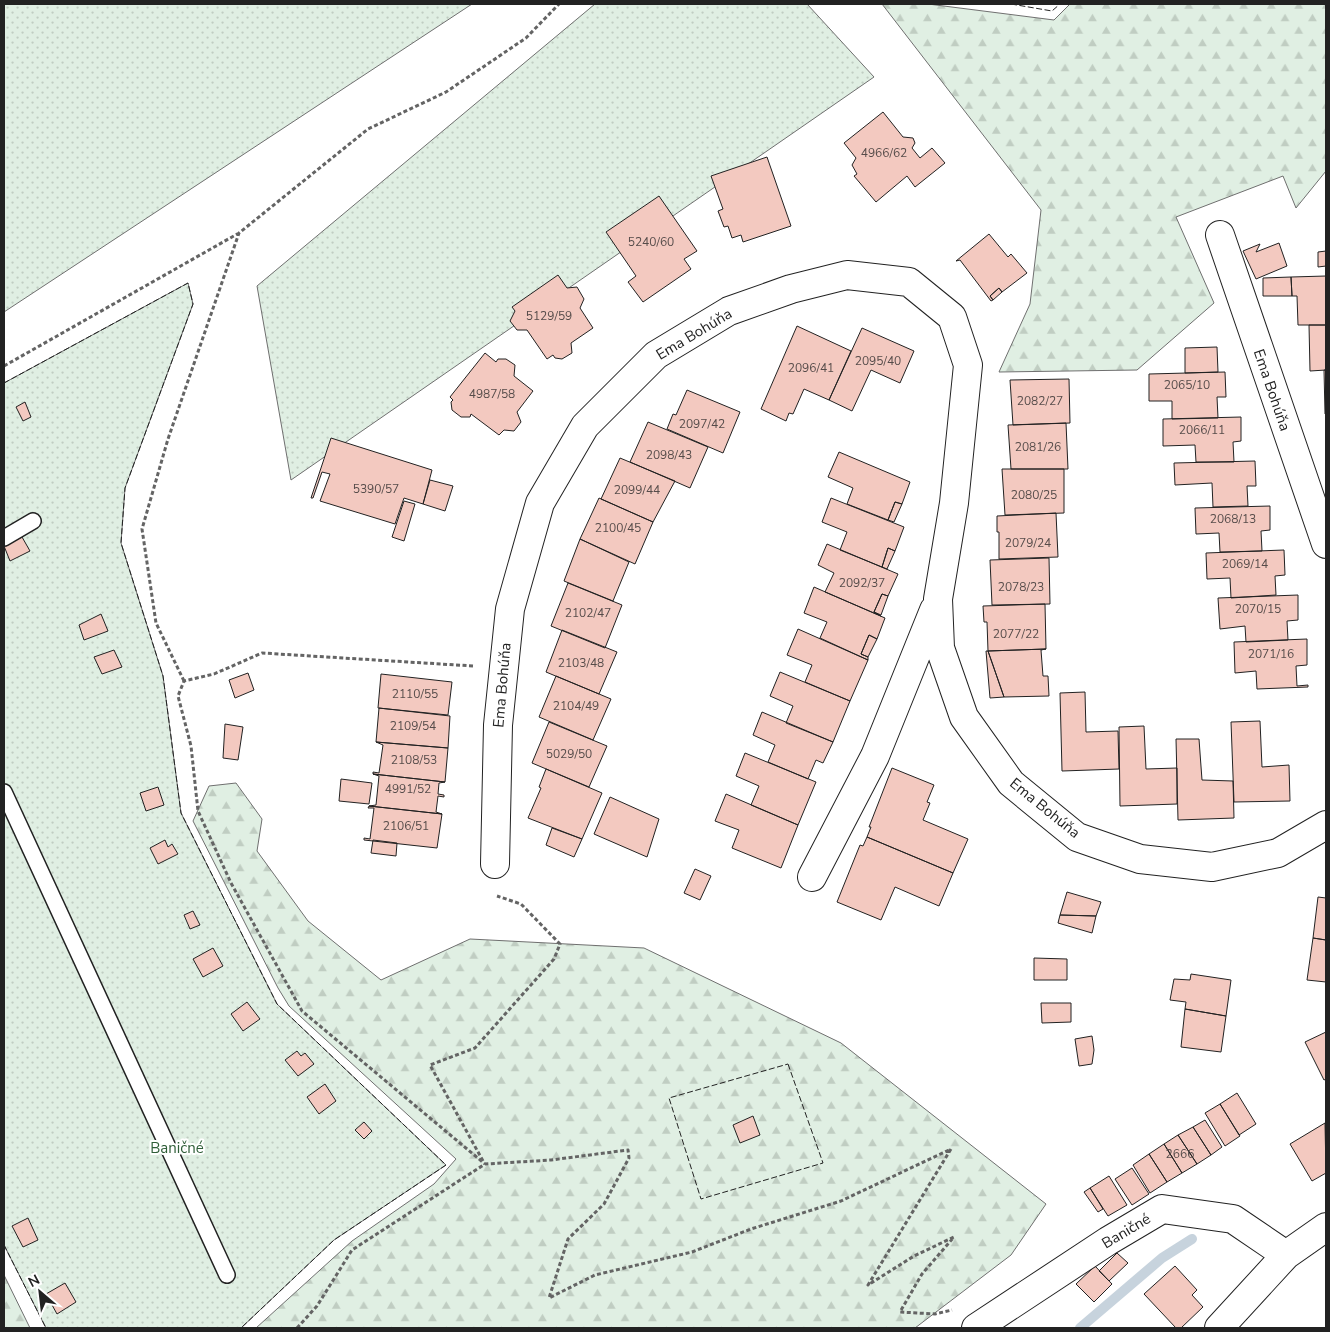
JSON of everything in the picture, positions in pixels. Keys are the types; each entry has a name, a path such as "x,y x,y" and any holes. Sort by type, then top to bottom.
{"street":[{"name":"Ema Bohúňa","path":"1220,235 1326,544"},
{"name":"Ema Bohúňa","path":"495,864 498,725 510,610 540,503 585,426 656,355 729,311 791,289 847,275 909,282 952,317 968,364 954,503 938,599 940,648 964,716 1012,783 1077,837 1140,860 1212,866 1278,853 1326,826"},
{"name":"Ema Bohúňa","path":"812,877 874,756 938,599"},
{"name":"Baničné","path":"985,1322 1108,1241 1162,1209 1233,1219 1286,1255"},
{"path":"1219,1328 1286,1255 1326,1227"}],"lane":[{"path":"4,538 33,521"},
{"path":"4,792 227,1275"}],"path":[{"path":"4,366 239,232 368,129 446,92 526,38 559,4"},
{"path":"239,232 168,439 142,529 156,623 184,681 178,696 191,746 198,811 231,883 302,1011 485,1164"},
{"path":"184,681 214,674 262,653 503,668"},
{"path":"485,1164 430,1065 475,1048 554,960 560,944 521,904 494,895"},
{"path":"297,1328 317,1306 352,1250 485,1164 551,1160 628,1150 630,1158 604,1204 568,1239 549,1298 595,1275 692,1252 751,1229 841,1201 951,1149 868,1285 914,1256 954,1237 922,1274 900,1312 936,1314 982,1302 985,1322"}],"green space":[{"path":"4,4 472,4 4,312"},
{"path":"595,4 807,4 874,77 291,480 257,286"},
{"path":"882,4 928,4 1054,20 1070,4 1326,4 1326,171 1296,208 1283,176 1176,217 1214,303 1137,370 999,372 1030,304 1041,210"},
{"name":"Baničné","path":"188,283 193,304 125,488 121,543 163,676 181,813 277,1004 446,1165 334,1240 241,1328 46,1328 4,1245 4,383"},
{"path":"236,783 262,819 257,851 308,921 381,980 470,939 644,948 841,1043 1046,1204 1011,1255 915,1328 256,1328 352,1241 434,1184 456,1159 289,1006 278,988 193,821 209,786"},
{"path":"4,1275 30,1328 4,1328"}],"building":[{"path":"883,112 903,137 913,138 915,143 912,148 920,158 932,148 945,163 915,187 907,176 876,202 854,176 857,174 852,165 856,158 844,143"},
{"path":"767,157 791,226 743,242 741,235 732,238 728,226 724,227 718,211 723,209 711,176"},
{"path":"659,196 697,251 684,259 691,269 643,302 628,282 636,276 606,232"},
{"path":"989,234 1008,257 1011,254 1027,273 1002,292 999,288 990,296 993,300 991,301 960,260 956,261"},
{"path":"1279,243 1287,266 1256,279 1243,251 1260,244 1256,252"},
{"path":"1326,251 1326,266 1318,267 1318,252"},
{"path":"558,275 567,288 577,287 584,299 580,308 593,328 571,343 572,353 562,359 555,358 553,355 547,359 527,330 517,330 510,321 515,311 512,307"},
{"path":"1326,276 1326,325 1298,325 1297,296 1292,296 1291,277"},
{"path":"1291,277 1292,296 1263,296 1263,278"},
{"path":"999,288 1002,292 993,300 990,296"},
{"path":"1309,325 1326,325 1326,370 1310,371"},
{"path":"797,326 851,351 829,400 804,389 793,414 789,413 786,421 761,409"},
{"path":"862,328 914,351 900,383 871,370 852,411 829,400"},
{"path":"1217,347 1218,372 1185,373 1185,348"},
{"path":"485,353 496,362 498,359 506,359 515,365 514,376 533,391 517,412 521,422 514,431 504,430 499,435 471,414 470,417 461,417 452,410 451,402 453,400 450,397"},
{"path":"1324,370 1326,370 1326,414 1325,414"},
{"path":"1225,372 1226,397 1217,397 1218,418 1172,419 1172,401 1149,401 1149,374"},
{"path":"1069,379 1070,423 1013,425 1010,380"},
{"path":"687,390 740,412 723,453 667,429 673,414 676,415"},
{"path":"25,402 31,417 23,421 16,407"},
{"path":"1241,417 1241,441 1233,442 1234,462 1196,462 1195,445 1163,446 1163,419"},
{"path":"648,422 708,447 690,488 630,462"},
{"path":"1066,423 1068,469 1011,469 1008,425"},
{"path":"331,438 432,470 423,504 404,498 395,524 320,501 330,474 322,472 313,498 311,498"},
{"path":"839,452 910,482 902,504 895,502 888,520 847,504 853,488 828,477"},
{"path":"620,458 675,481 653,522 601,499"},
{"path":"1255,461 1256,486 1247,486 1248,506 1213,507 1212,483 1175,485 1174,463"},
{"path":"1002,469 1064,469 1064,513 1005,515"},
{"path":"430,480 453,486 445,511 423,504"},
{"path":"599,498 653,522 635,564 580,539"},
{"path":"831,498 904,527 895,551 888,548 882,567 840,550 847,532 822,522"},
{"path":"404,501 415,504 404,541 392,537"},
{"path":"895,502 902,504 894,522 888,520"},
{"path":"1270,506 1270,530 1261,531 1262,551 1220,552 1219,533 1196,534 1195,508"},
{"path":"1056,513 1058,557 999,559 997,516"},
{"path":"22,537 30,551 10,561 4,546"},
{"path":"580,539 629,562 613,601 564,581"},
{"path":"827,544 898,574 888,596 882,594 874,612 881,616 825,592 834,573 818,565"},
{"path":"888,548 895,551 887,569 882,567"},
{"path":"1284,550 1285,575 1275,576 1276,595 1231,598 1230,578 1207,579 1206,553"},
{"path":"1049,558 1050,604 992,605 990,560"},
{"path":"568,583 622,605 605,648 551,626"},
{"path":"814,587 885,618 877,639 869,635 861,654 868,657 868,660 820,638 827,622 804,613"},
{"path":"882,594 888,596 881,615 874,612"},
{"path":"1298,595 1298,620 1287,621 1288,640 1246,642 1245,626 1220,629 1218,598"},
{"path":"1045,604 1046,649 988,651 987,622 984,622 983,606"},
{"path":"101,614 108,631 84,640 79,625"},
{"path":"798,629 868,660 850,701 805,682 812,665 787,655"},
{"path":"562,630 617,652 599,694 546,672"},
{"path":"869,635 877,639 868,657 861,654"},
{"path":"1307,639 1307,665 1296,666 1297,686 1308,685 1308,687 1257,689 1256,671 1235,673 1234,642"},
{"path":"1046,649 1041,650 1043,676 1048,676 1049,696 1004,697 988,651"},
{"path":"114,650 122,667 102,674 94,657"},
{"path":"986,651 988,651 1004,697 990,698"},
{"path":"780,672 850,701 833,742 786,723 793,706 770,696"},
{"path":"248,673 254,690 235,698 229,680"},
{"path":"381,674 452,682 448,715 378,708"},
{"path":"556,676 611,699 593,740 539,717"},
{"path":"1085,692 1086,732 1118,731 1119,769 1062,771 1060,693"},
{"path":"379,708 450,716 448,748 376,742"},
{"path":"762,712 833,742 823,763 816,760 808,779 768,762 775,745 753,735"},
{"path":"1260,721 1262,767 1289,765 1290,801 1234,802 1231,722"},
{"path":"549,722 607,746 589,787 532,763"},
{"path":"225,724 243,727 238,760 223,758"},
{"path":"1144,726 1146,769 1177,768 1177,804 1120,806 1119,727"},
{"path":"1176,739 1199,739 1202,780 1233,781 1234,818 1178,820"},
{"path":"376,742 448,748 445,782 373,774 373,772 379,773 383,745"},
{"path":"745,753 816,782 798,825 751,805 759,786 736,776"},
{"path":"892,768 934,785 927,802 930,803 923,820 968,839 953,873 867,837 871,827 869,827"},
{"path":"546,769 602,793 582,839 528,818 541,788 539,787"},
{"path":"373,774 445,782 439,783 438,794 444,795 444,797 438,796 436,812 442,814 369,806 376,805 379,776"},
{"path":"341,779 372,783 369,804 339,801"},
{"path":"158,787 164,805 146,811 140,793"},
{"path":"726,794 798,825 781,868 732,848 739,830 715,821"},
{"path":"610,797 659,819 647,857 594,834"},
{"path":"369,806 442,814 437,848 364,840 364,838 370,839 374,808 368,808"},
{"path":"552,828 582,839 574,857 546,845"},
{"path":"867,837 953,873 939,906 895,887 881,920 837,902 860,845 863,846"},
{"path":"165,840 168,847 172,844 178,854 158,864 150,848"},
{"path":"373,840 397,843 396,856 371,853"},
{"path":"695,869 711,876 700,900 684,893"},
{"path":"1067,892 1101,902 1096,916 1060,915"},
{"path":"1318,897 1326,898 1326,940 1313,938"},
{"path":"193,911 200,925 190,929 184,915"},
{"path":"1060,915 1096,916 1092,933 1058,923"},
{"path":"1313,938 1326,940 1326,982 1307,980"},
{"path":"213,948 223,966 203,977 193,959"},
{"path":"1034,958 1067,959 1067,980 1034,980"},
{"path":"1191,974 1231,980 1226,1016 1185,1009 1186,1002 1170,1000 1174,979 1190,980"},
{"path":"247,1002 260,1019 243,1031 231,1014"},
{"path":"1041,1003 1071,1003 1071,1022 1042,1023"},
{"path":"1185,1009 1226,1016 1221,1052 1181,1047"},
{"path":"1326,1032 1326,1079 1324,1080 1305,1042"},
{"path":"1092,1036 1094,1050 1092,1064 1079,1066 1075,1039"},
{"path":"297,1051 301,1056 305,1053 314,1064 298,1076 285,1060"},
{"path":"325,1084 336,1101 319,1114 307,1097"},
{"path":"1237,1093 1256,1124 1239,1135 1220,1104"},
{"path":"1220,1104 1240,1136 1225,1146 1205,1113"},
{"path":"753,1116 760,1135 740,1143 733,1125"},
{"path":"1205,1120 1222,1147 1211,1155 1193,1127"},
{"path":"364,1122 372,1131 364,1139 355,1130"},
{"path":"1325,1123 1326,1173 1312,1181 1290,1144"},
{"path":"1193,1127 1211,1155 1197,1164 1178,1135"},
{"path":"1178,1135 1197,1164 1182,1173 1164,1144"},
{"path":"1164,1144 1182,1173 1167,1182 1149,1154"},
{"path":"1149,1154 1167,1182 1150,1193 1133,1165"},
{"path":"1132,1168 1149,1194 1132,1205 1115,1179"},
{"path":"1109,1176 1127,1205 1108,1216 1090,1188"},
{"path":"1090,1188 1103,1209 1098,1212 1084,1192"},
{"path":"28,1218 38,1240 23,1247 12,1226"},
{"path":"1117,1253 1128,1263 1109,1281 1099,1271"},
{"path":"1095,1266 1112,1284 1094,1302 1076,1284"},
{"path":"1175,1266 1197,1290 1192,1295 1203,1307 1181,1328 1176,1328 1144,1294"},
{"path":"65,1283 76,1302 57,1314 46,1294"}],"waterway":[{"path":"1080,1328 1162,1258 1192,1239"}],"fence":[{"path":"1011,4 1052,11 1060,4"},
{"path":"4,383 188,283 193,304 125,488 121,543 163,676 181,813 277,1004 446,1165 334,1240 241,1328"},
{"path":"788,1064 823,1163 701,1199 669,1098 788,1064"},
{"path":"4,1245 46,1328"}]}
